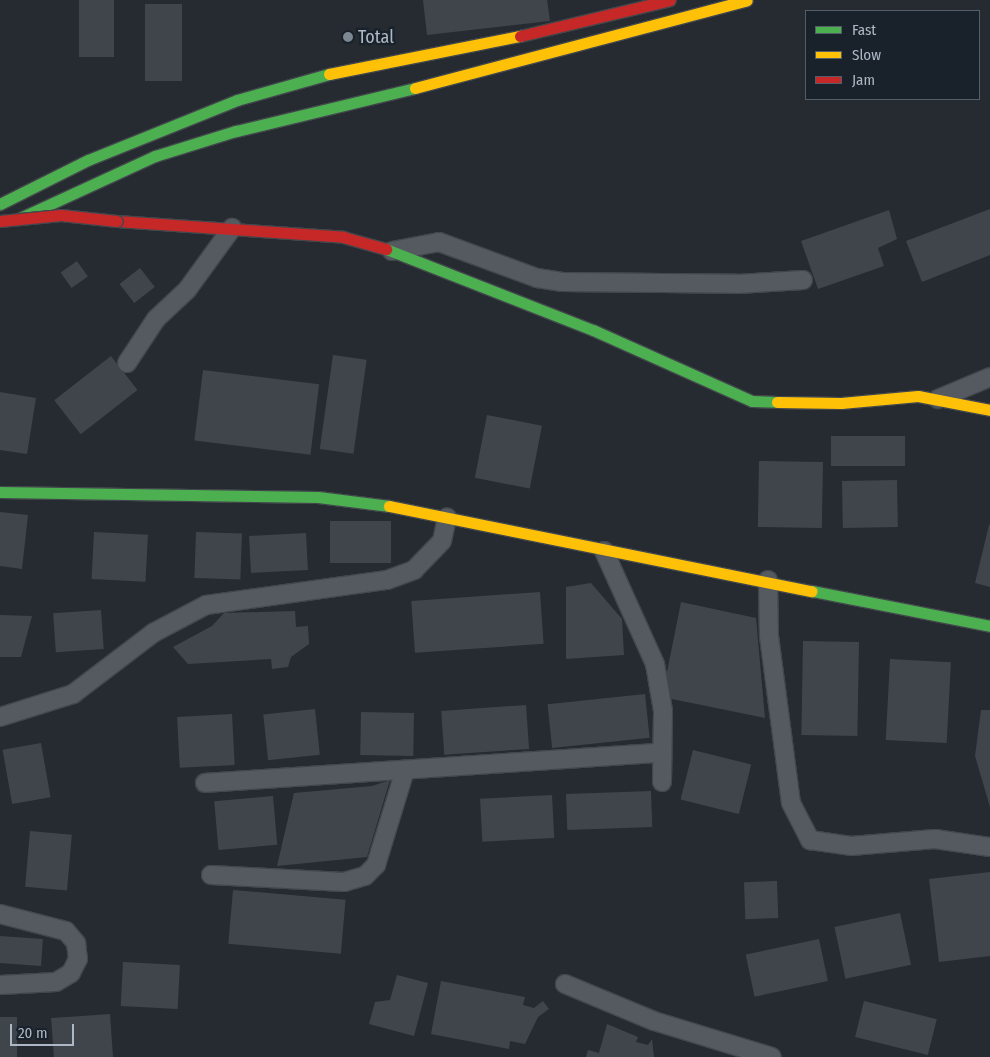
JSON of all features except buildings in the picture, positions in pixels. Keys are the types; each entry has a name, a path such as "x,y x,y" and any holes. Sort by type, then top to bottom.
{"street":[{"path":"0,204 88,160 237,100 334,74 480,46 670,0"},
{"path":"0,228 156,156 236,131 586,46 747,0"},
{"path":"0,221 61,215 117,221 343,237 392,251 593,330 752,401 938,398 990,410"},
{"path":"127,363 156,319 187,290 232,228"},
{"path":"392,251 439,242 537,278 561,282 738,284 803,280"},
{"path":"938,398 990,377"},
{"path":"0,492 318,497 447,518 604,551 768,580 888,609 990,626"},
{"path":"0,717 73,694 153,633 206,605 387,580 414,570 442,541 447,518"},
{"path":"604,551 655,664 663,710 662,782"},
{"path":"768,580 769,636 791,803 810,840 851,846 935,839 990,847"},
{"path":"205,783 662,753"},
{"path":"211,875 344,882 365,876 376,865 406,770"},
{"path":"0,914 66,931 76,943 78,959 71,972 56,982 0,985"},
{"path":"565,984 654,1021 772,1057"}],"traffic: fast":[{"path":"0,204 88,160 237,100 329,74"},
{"path":"20,218 155,156 236,131 415,88"},
{"path":"386,249 593,330 752,401 777,402"},
{"path":"0,492 318,497 389,506"},
{"path":"812,591 990,626"}],"traffic: slow":[{"path":"415,88 747,0"},
{"path":"329,74 520,36"},
{"path":"777,402 841,403 918,396 990,410"},
{"path":"389,506 812,591"}],"traffic: jam":[{"path":"520,36 670,0"},
{"path":"0,221 61,215 117,221"},
{"path":"117,221 343,237 386,249"}],"place":[{"name":"Total","path":"348,37"}]}
